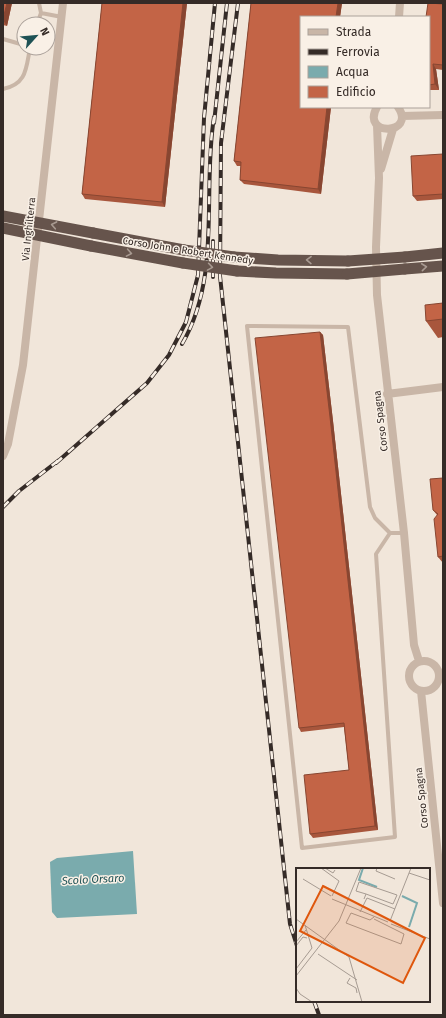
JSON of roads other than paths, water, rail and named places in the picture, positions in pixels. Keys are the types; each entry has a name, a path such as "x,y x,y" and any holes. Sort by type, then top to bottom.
{"highway":[{"name":"Corso John e Robert Kennedy","path":"3,216 184,250 234,257 278,260 348,261 443,253"},
{"name":"Corso John e Robert Kennedy","path":"3,228 183,263 237,271 347,274 443,266"}],"street":[{"name":"Via Inghilterra","path":"3,456 8,444 23,365 64,3"},
{"path":"399,16 400,3"},
{"name":"Corso Spagna","path":"377,108 374,116 377,125 378,178 376,247 377,295 387,394 404,533 414,645 419,661"},
{"path":"398,108 402,116 443,115"},
{"name":"Corso Spagna","path":"378,178 393,129 400,122 402,116"},
{"path":"377,125 384,129 393,129"},
{"path":"387,394 443,387"},
{"path":"419,661 434,664 441,674 435,686 426,691 421,691 413,687 409,678 412,665 419,661"},
{"name":"Corso Spagna","path":"421,691 443,903"}],"lane":[{"path":"39,3 41,14 62,17"},
{"path":"3,40 16,43"},
{"path":"3,89 13,86 24,76 28,56"},
{"path":"390,533 376,554 395,837 302,848 247,326 348,327 370,507 375,518 390,533 404,533"}],"water":[{"name":"Scolo Orsaro","path":"133,851 137,914 57,918 52,912 50,862 57,858"}],"railway":[{"path":"56,463 147,383 169,355 186,322 198,275 204,118 215,3"},
{"path":"214,123 227,3"},
{"path":"238,3 221,143 220,276 290,924 296,943"},
{"path":"182,344 194,318 202,290 207,262 211,145 214,117"},
{"path":"213,241 213,277"},
{"path":"3,507 19,491 59,460"},
{"path":"314,1002 319,1015"}]}
